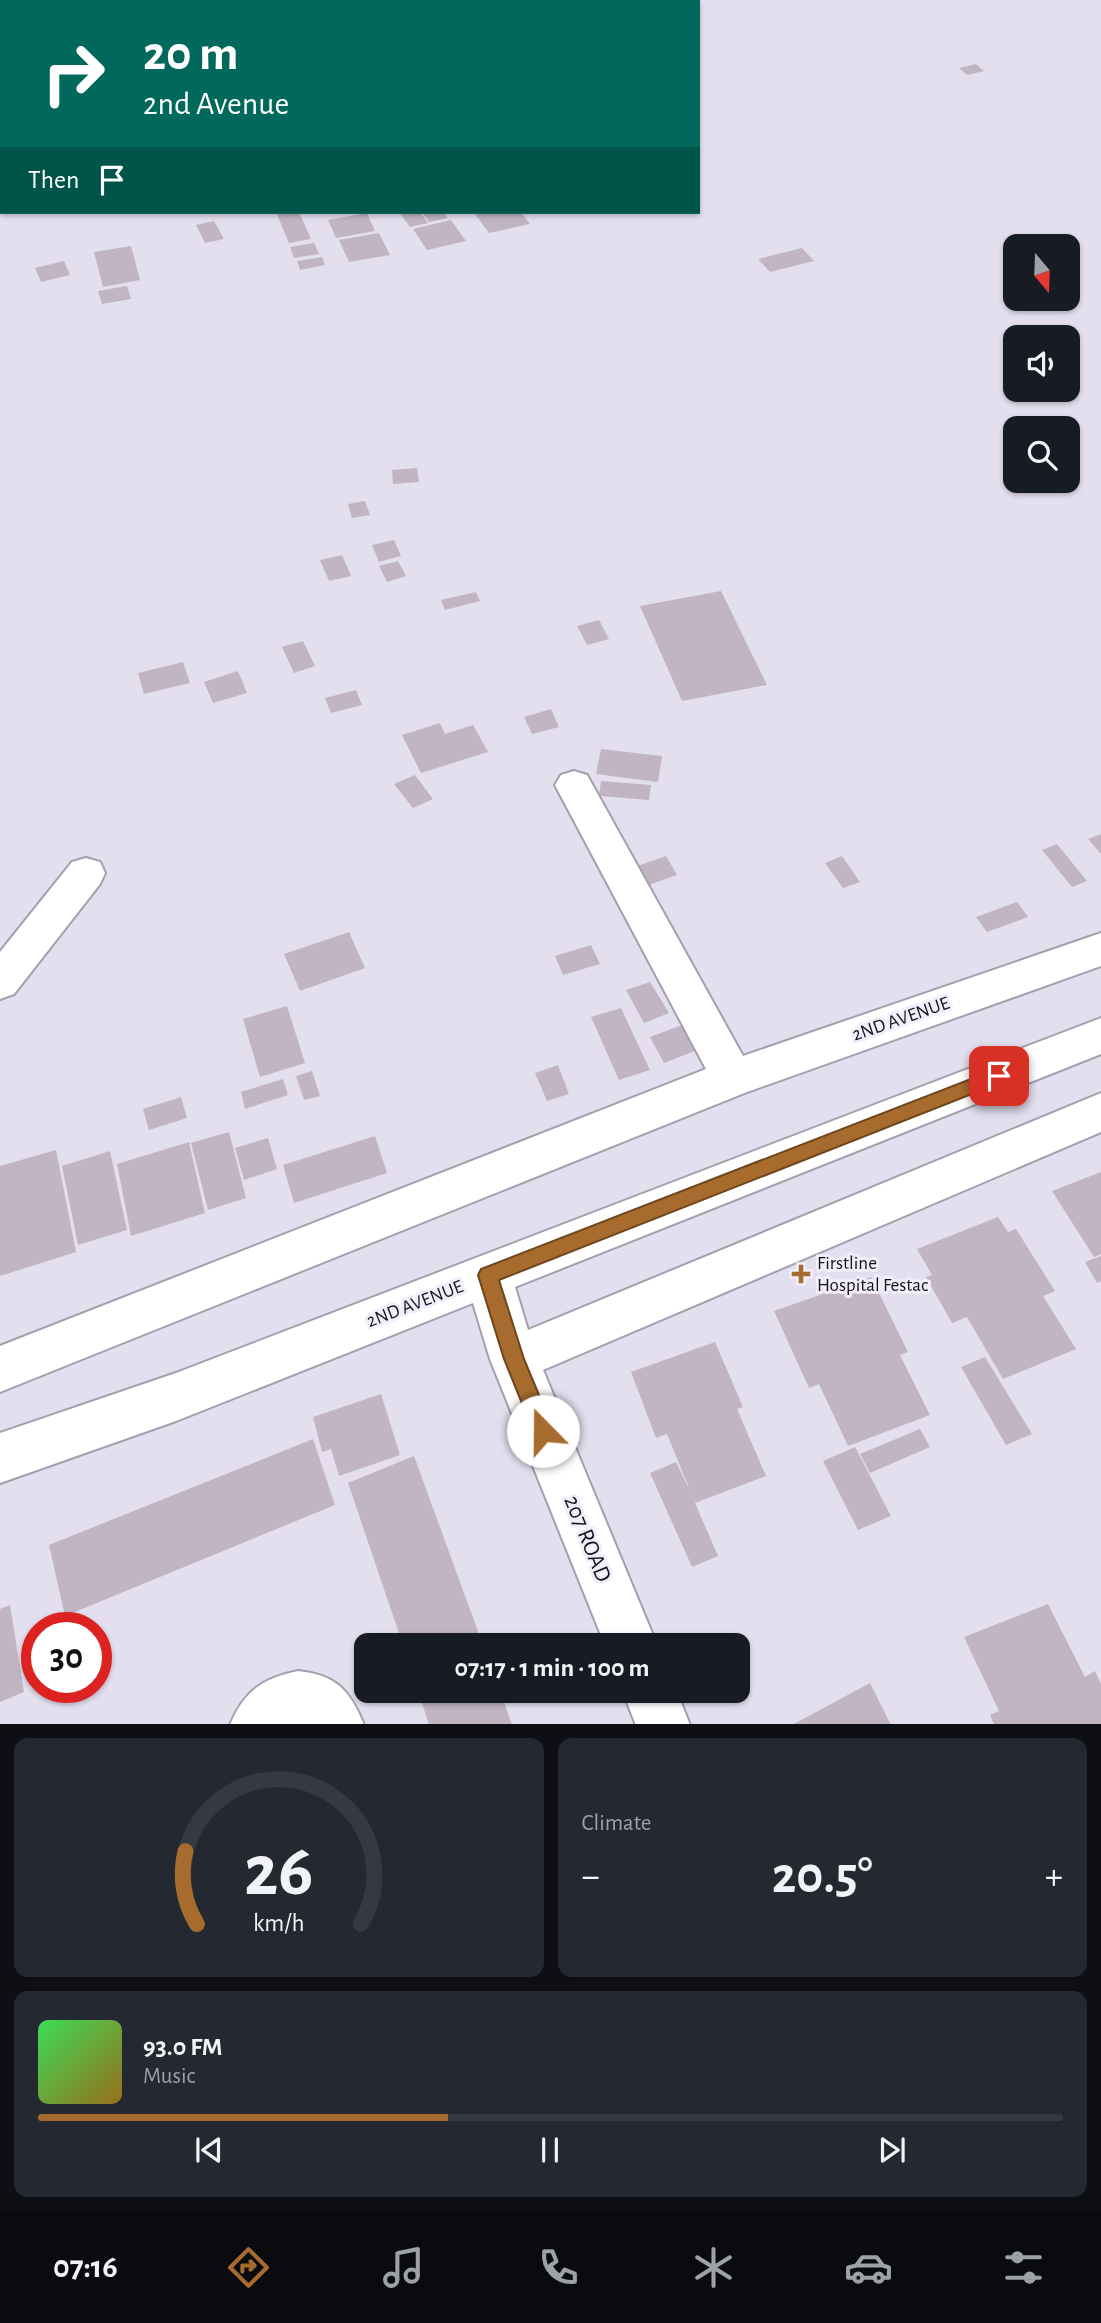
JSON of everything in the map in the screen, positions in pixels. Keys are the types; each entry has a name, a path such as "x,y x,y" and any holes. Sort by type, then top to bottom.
{"street":[{"path":"574,785 733,1078"},
{"path":"0,982 86,873"},
{"name":"2ND AVENUE","path":"0,1369 733,1078 1101,949"},
{"name":"2ND AVENUE","path":"0,1458 176,1397 1101,1036"},
{"path":"514,1359 1101,1112"},
{"name":"207 ROAD","path":"488,1275 514,1359 626,1633"},
{"path":"257,1724 262,1716 279,1702 299,1697 319,1701 334,1715 337,1724"},
{"path":"654,1703 663,1724"}],"building":[{"path":"976,64 984,71 967,75 959,68"},
{"path":"277,214 300,214 311,239 289,243"},
{"path":"367,214 375,231 336,238 328,220"},
{"path":"400,214 421,214 428,223 410,227"},
{"path":"423,214 445,214 448,218 429,222"},
{"path":"475,214 522,214 530,224 489,233"},
{"path":"451,220 466,241 427,250 413,229"},
{"path":"214,221 224,239 205,243 196,225"},
{"path":"379,233 390,255 349,262 339,240"},
{"path":"314,243 319,254 294,258 290,247"},
{"path":"131,246 140,280 103,287 94,252"},
{"path":"802,248 814,261 770,272 758,259"},
{"path":"322,257 325,265 300,270 297,261"},
{"path":"64,261 70,275 41,282 35,268"},
{"path":"127,286 131,299 102,304 98,291"},
{"path":"417,468 419,482 393,484 392,470"},
{"path":"365,501 370,515 352,518 348,504"},
{"path":"394,540 401,556 379,562 372,545"},
{"path":"342,555 351,576 329,581 320,560"},
{"path":"398,561 406,576 387,582 379,566"},
{"path":"721,591 767,685 682,701 640,606"},
{"path":"476,592 480,601 445,610 441,600"},
{"path":"599,620 609,639 587,645 577,626"},
{"path":"303,641 315,666 294,673 282,647"},
{"path":"183,662 190,683 144,694 138,673"},
{"path":"238,671 247,693 213,703 204,682"},
{"path":"356,690 362,705 331,713 325,698"},
{"path":"551,709 559,727 532,734 524,717"},
{"path":"440,723 445,734 473,725 488,752 421,773 402,735"},
{"path":"601,749 662,756 658,782 596,774"},
{"path":"415,775 433,799 413,808 394,784"},
{"path":"601,781 651,785 649,800 599,796"},
{"path":"1101,834 1101,854 1088,839"},
{"path":"1057,844 1087,881 1072,887 1042,850"},
{"path":"666,856 677,875 640,888 629,869"},
{"path":"842,856 860,882 843,888 825,863"},
{"path":"1017,902 1028,917 987,932 976,917"},
{"path":"349,932 365,968 300,991 284,954"},
{"path":"591,945 600,964 563,975 555,956"},
{"path":"650,982 669,1013 644,1023 626,990"},
{"path":"287,1006 305,1063 260,1077 243,1019"},
{"path":"621,1008 650,1070 619,1080 591,1017"},
{"path":"685,1024 700,1049 664,1063 650,1037"},
{"path":"558,1065 569,1094 547,1101 535,1073"},
{"path":"312,1071 320,1096 304,1100 296,1076"},
{"path":"283,1079 288,1095 245,1109 241,1092"},
{"path":"181,1097 187,1118 149,1130 143,1109"},
{"path":"229,1132 246,1198 208,1210 191,1143"},
{"path":"375,1136 387,1173 294,1203 283,1165"},
{"path":"268,1138 277,1169 244,1180 235,1148"},
{"path":"189,1142 205,1213 131,1236 117,1164"},
{"path":"56,1150 76,1252 0,1276 0,1166"},
{"path":"110,1151 127,1230 78,1245 62,1166"},
{"path":"1101,1172 1101,1254 1094,1257 1052,1191"},
{"path":"998,1217 1008,1232 1016,1229 1055,1291 1043,1296 1076,1349 1003,1379 967,1317 952,1323 926,1277 932,1275 917,1249"},
{"path":"1101,1256 1101,1281 1097,1283 1085,1262"},
{"path":"871,1277 908,1352 900,1355 930,1415 848,1446 819,1384 809,1388 774,1311"},
{"path":"715,1342 743,1407 737,1409 766,1476 695,1503 718,1556 692,1567 650,1473 676,1462 691,1493 667,1434 656,1438 631,1372"},
{"path":"985,1357 1032,1434 1006,1445 961,1367"},
{"path":"381,1394 400,1455 339,1476 331,1449 322,1452 313,1417"},
{"path":"920,1429 930,1447 870,1473 860,1454"},
{"path":"313,1439 335,1505 75,1612 64,1612 49,1545"},
{"path":"855,1447 891,1516 858,1530 823,1461"},
{"path":"414,1456 479,1633 399,1633 348,1483"},
{"path":"1048,1604 1085,1677 1095,1671 1101,1684 1101,1724 994,1724 990,1715 999,1711 964,1637"},
{"path":"10,1605 21,1673 21,1693 0,1702 0,1609"},
{"path":"870,1683 890,1724 794,1724"},
{"path":"422,1703 504,1703 512,1724 429,1724"}],"place":[{"name":"Firstline Hospital Festac","path":"801,1274"}],"route":[{"path":"543,1431 514,1359 488,1275 999,1076"}]}
